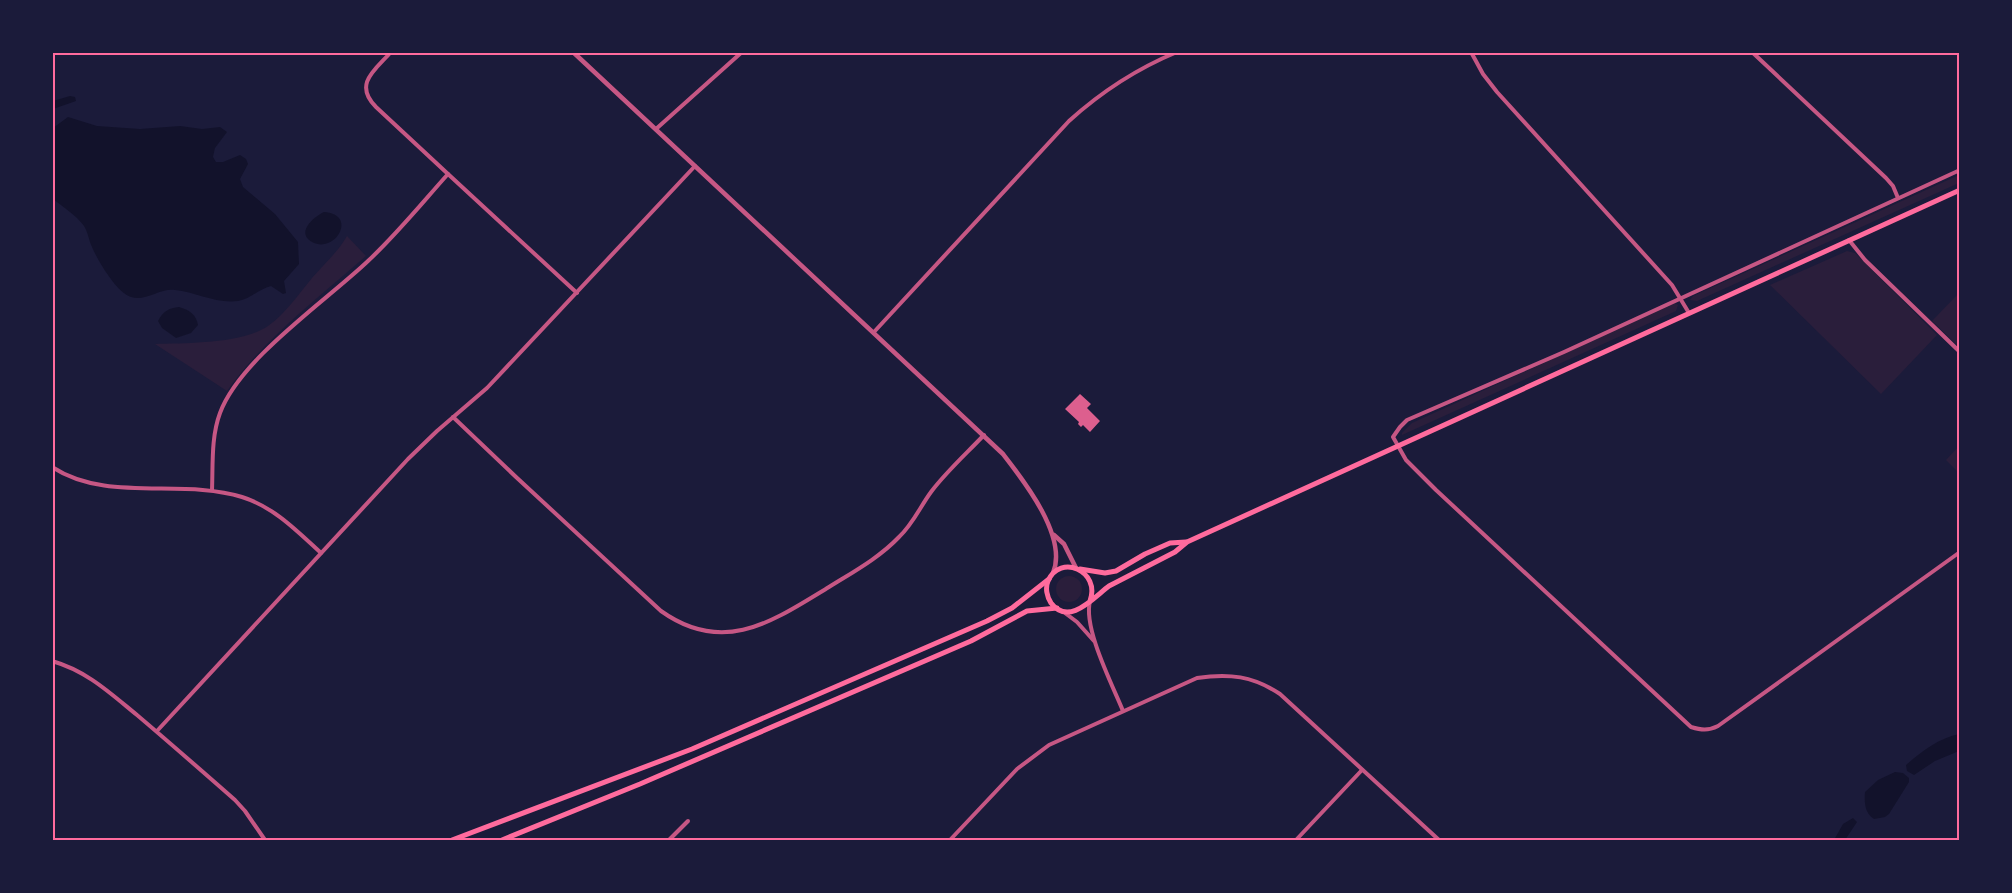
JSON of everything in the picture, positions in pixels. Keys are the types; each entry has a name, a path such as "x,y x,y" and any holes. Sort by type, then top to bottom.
{"main road":[{"path":"502,840 640,784 971,642 1027,611 1058,609 1072,612 1079,610 1109,586 1175,552 1187,542 1959,190"},
{"path":"452,840 692,749 976,626 1012,608 1065,567 1110,573 1170,543 1187,542"},
{"path":"1077,568 1090,580 1092,595 1090,601"},
{"path":"1051,577 1047,594 1049,600 1058,609"}],"street":[{"path":"391,52 365,84 367,96 375,107 577,293"},
{"path":"573,52 1003,454 1022,478 1052,533 1057,558 1051,577"},
{"path":"656,129 742,52"},
{"path":"874,332 1069,121 1120,81 1177,52"},
{"path":"1471,52 1483,74 1497,92 1657,268 1680,297 1689,313"},
{"path":"1752,52 1886,178 1893,186 1898,198"},
{"path":"157,731 408,459 487,388 695,166"},
{"path":"1959,170 1487,386 1407,420 1393,437 1406,460 1436,490 1690,727 1699,730 1718,726 1959,552"},
{"path":"212,490 216,427 227,398 291,328 383,247 448,174"},
{"path":"1849,240 1865,260 1959,352"},
{"path":"453,417 661,611 672,619 692,627 721,632 736,632 758,627 783,615 872,560 900,536 914,520 933,490 984,435"},
{"path":"52,467 71,478 103,485 212,490 242,497 277,513 321,553"},
{"path":"1052,533 1064,544 1077,568"},
{"path":"1090,601 1088,611 1095,642 1123,711"},
{"path":"1058,609 1077,622 1095,642"},
{"path":"52,661 73,668 93,679 157,731 235,800 265,840"},
{"path":"950,840 1034,755 1062,738 1197,678 1217,675 1243,676 1280,694 1439,840"},
{"path":"1296,840 1362,770"},
{"path":"669,840 688,821"}],"shaded area":[{"path":"70,96 75,97 76,101 53,109 53,101"},
{"path":"68,117 97,126 140,129 180,126 202,129 220,127 227,132 215,148 213,157 216,162 223,162 240,155 246,159 248,164 240,179 243,187 275,214 298,242 299,264 284,281 286,293 283,294 271,286 238,301 214,299 175,290 142,298 126,294 103,268 84,226 53,199 53,128"},
{"path":"1959,175 1959,183 1697,301 1690,300 1693,296"},
{"path":"324,212 334,214 340,219 340,232 330,242 314,243 308,239 305,231 315,218"},
{"path":"347,236 366,256 275,336 227,391 155,344 198,343 229,339 257,332 268,326 292,304"},
{"path":"1847,251 1855,253 1937,335 1881,394 1770,285"},
{"path":"1959,293 1959,347 1932,321"},
{"path":"1675,303 1678,305 1676,311 1402,435 1412,423"},
{"path":"179,307 192,313 198,325 191,333 176,338 162,328 158,321 167,311"},
{"path":"1959,446 1959,473 1946,460"},
{"path":"1069,576 1078,580 1082,589 1078,598 1069,602 1060,598 1056,589 1060,580"},
{"path":"1959,734 1959,751 1935,761 1914,775 1907,771 1906,765 1925,750 1937,742"},
{"path":"1895,772 1903,773 1909,778 1909,782 1889,814 1874,819 1866,807 1865,792 1878,780"},
{"path":"1853,818 1857,822 1845,840 1834,840 1843,824"}],"building":[{"path":"1080,394 1091,404 1087,408 1100,421 1090,432 1083,425 1081,427 1079,422 1065,409"}]}
